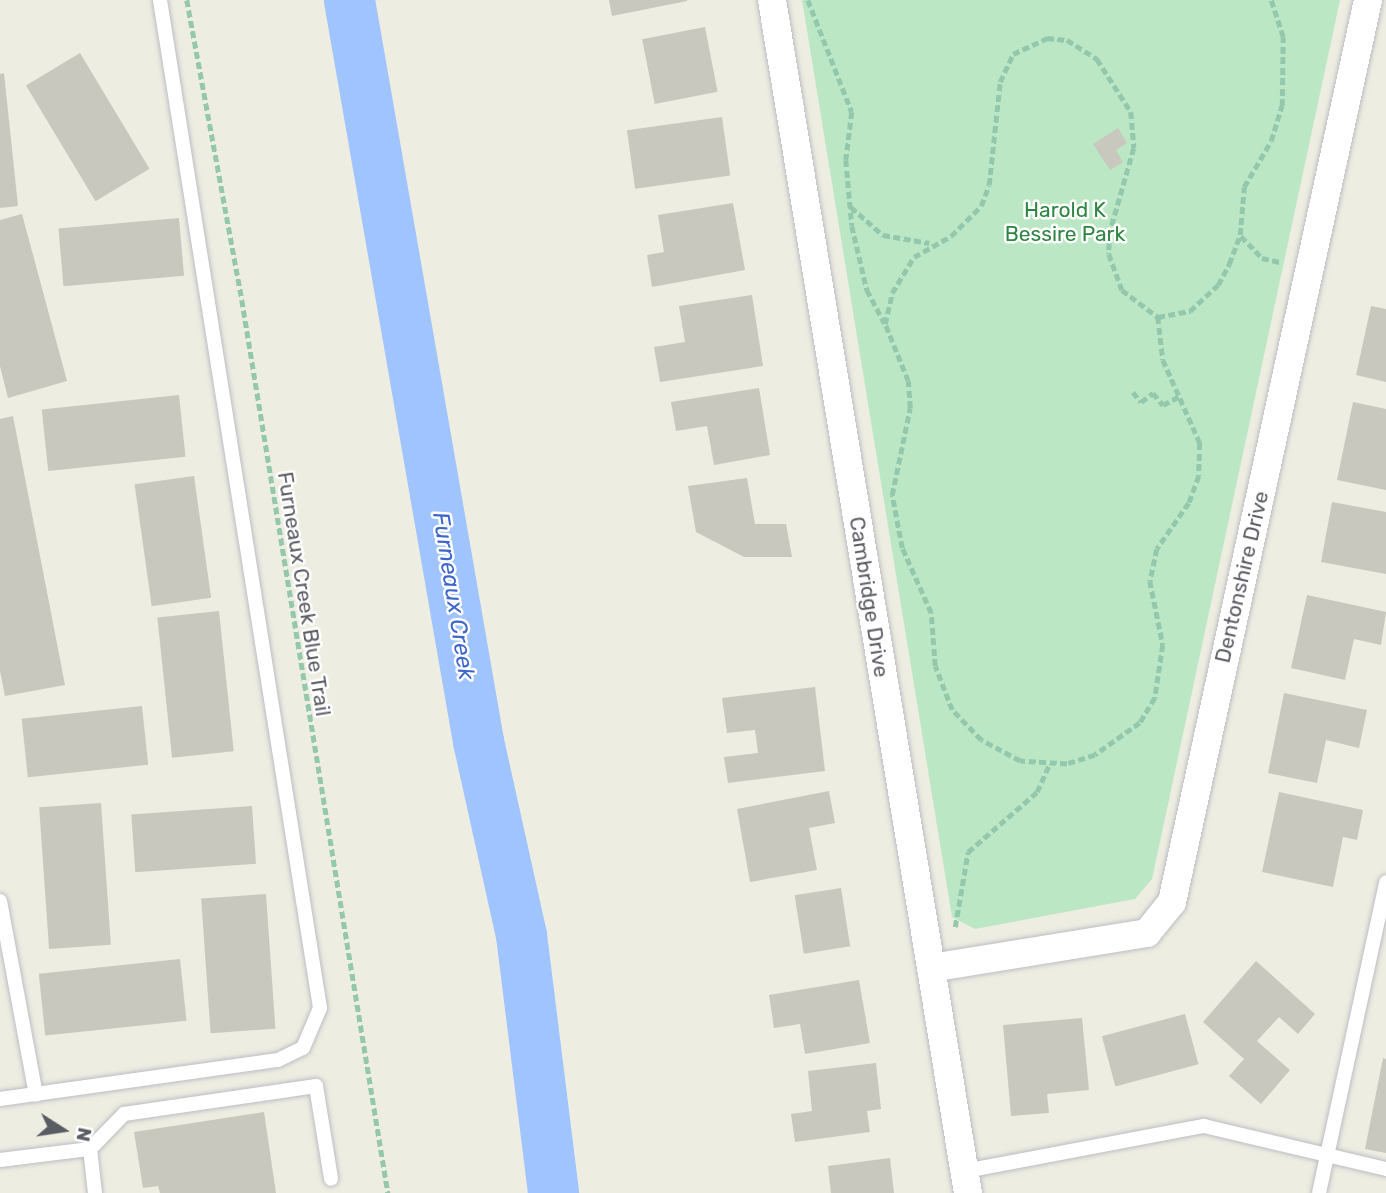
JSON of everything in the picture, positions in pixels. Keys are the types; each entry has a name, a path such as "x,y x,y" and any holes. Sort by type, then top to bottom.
{"street":[{"name":"Cambridge Drive","path":"772,0 966,1182"},
{"name":"Dentonshire Drive","path":"931,968 1147,933 1172,902 1368,0"}],"lane":[{"path":"0,1099 278,1060 303,1048 320,1008 160,0"},
{"path":"1319,1193 1386,882"},
{"path":"0,901 36,1095"},
{"path":"0,1160 90,1149 124,1114 316,1086 331,1180"},
{"path":"966,1182 1204,1126 1386,1169"},
{"path":"90,1149 95,1193"}],"path":[{"name":"Furneaux Creek Blue Trail","path":"187,0 242,300 388,1193"},
{"path":"808,0 852,112 846,160 850,206 867,290 885,324 908,381 909,408 892,495 902,548 931,613 941,687 952,710 981,740 1002,754 1049,765 1095,755 1140,723 1155,698 1163,645 1150,581 1157,549 1189,503 1199,476 1200,443 1163,360 1158,317 1122,290 1109,254 1134,148 1131,112 1097,59 1067,40 1038,41 1013,54 995,103 989,185 981,206 951,236 930,243 904,270 885,324"},
{"path":"1158,317 1190,311 1206,299 1240,235 1244,187 1271,141 1282,106 1283,37 1271,0"},
{"path":"850,206 883,235 930,243"},
{"path":"1240,235 1262,258 1280,262"},
{"path":"1133,392 1140,402 1153,393 1163,405 1180,396"},
{"path":"955,928 968,852 1037,793 1049,765"}],"green space":[{"name":"Harold K Bessire Park","path":"802,0 1340,0 1152,879 1135,899 975,929 952,917"}],"building":[{"path":"609,0 687,0 687,1 612,16"},
{"path":"705,27 718,92 655,104 642,39"},
{"path":"80,53 150,169 96,201 26,85"},
{"path":"4,73 18,206 0,208 0,74"},
{"path":"722,117 730,175 635,189 627,130"},
{"path":"1118,128 1127,143 1116,150 1123,162 1110,170 1093,144"},
{"path":"733,203 745,270 652,287 647,255 664,252 658,215"},
{"path":"22,214 67,381 8,398 0,366 0,220"},
{"path":"179,218 184,276 64,286 58,229"},
{"path":"752,295 763,366 660,382 654,347 685,342 679,306"},
{"path":"1371,306 1386,309 1386,382 1356,375"},
{"path":"759,388 770,455 714,465 707,426 676,431 671,402"},
{"path":"179,395 185,457 48,471 42,409"},
{"path":"1353,402 1386,409 1386,490 1337,480"},
{"path":"13,416 65,685 5,696 0,671 0,419"},
{"path":"194,476 211,598 152,606 135,484"},
{"path":"747,478 755,524 786,524 792,557 744,557 696,532 688,486"},
{"path":"1332,502 1386,512 1386,574 1321,562"},
{"path":"1307,595 1386,612 1381,645 1354,639 1345,680 1291,668"},
{"path":"219,611 234,751 172,758 157,617"},
{"path":"815,687 825,771 728,783 724,757 758,753 755,730 727,733 722,698"},
{"path":"1284,693 1367,710 1359,748 1326,740 1317,783 1268,773"},
{"path":"142,706 148,765 28,777 22,719"},
{"path":"829,791 835,823 809,828 817,870 750,882 737,809"},
{"path":"1279,792 1363,810 1357,840 1343,837 1333,887 1262,872"},
{"path":"101,803 111,945 49,949 39,807"},
{"path":"252,806 256,864 135,872 131,814"},
{"path":"841,888 850,946 804,954 795,895"},
{"path":"266,894 275,1029 211,1033 201,899"},
{"path":"180,959 186,1021 45,1036 39,974"},
{"path":"1256,961 1315,1014 1298,1034 1279,1017 1257,1041 1290,1070 1261,1104 1229,1076 1244,1059 1203,1022"},
{"path":"859,980 870,1043 805,1054 800,1024 774,1028 769,995"},
{"path":"1185,1014 1198,1064 1115,1086 1102,1036"},
{"path":"1082,1018 1089,1090 1047,1094 1049,1113 1011,1116 1003,1025"},
{"path":"1383,1058 1386,1059 1386,1153 1365,1149"},
{"path":"876,1063 881,1109 867,1111 870,1132 795,1142 791,1114 812,1111 808,1071"},
{"path":"264,1112 276,1193 160,1193 158,1186 143,1188 134,1132"},
{"path":"890,1158 894,1193 831,1193 828,1166"}],"waterway":[{"name":"Furneaux Creek","path":"349,0 478,741 521,935 553,1193"}]}
